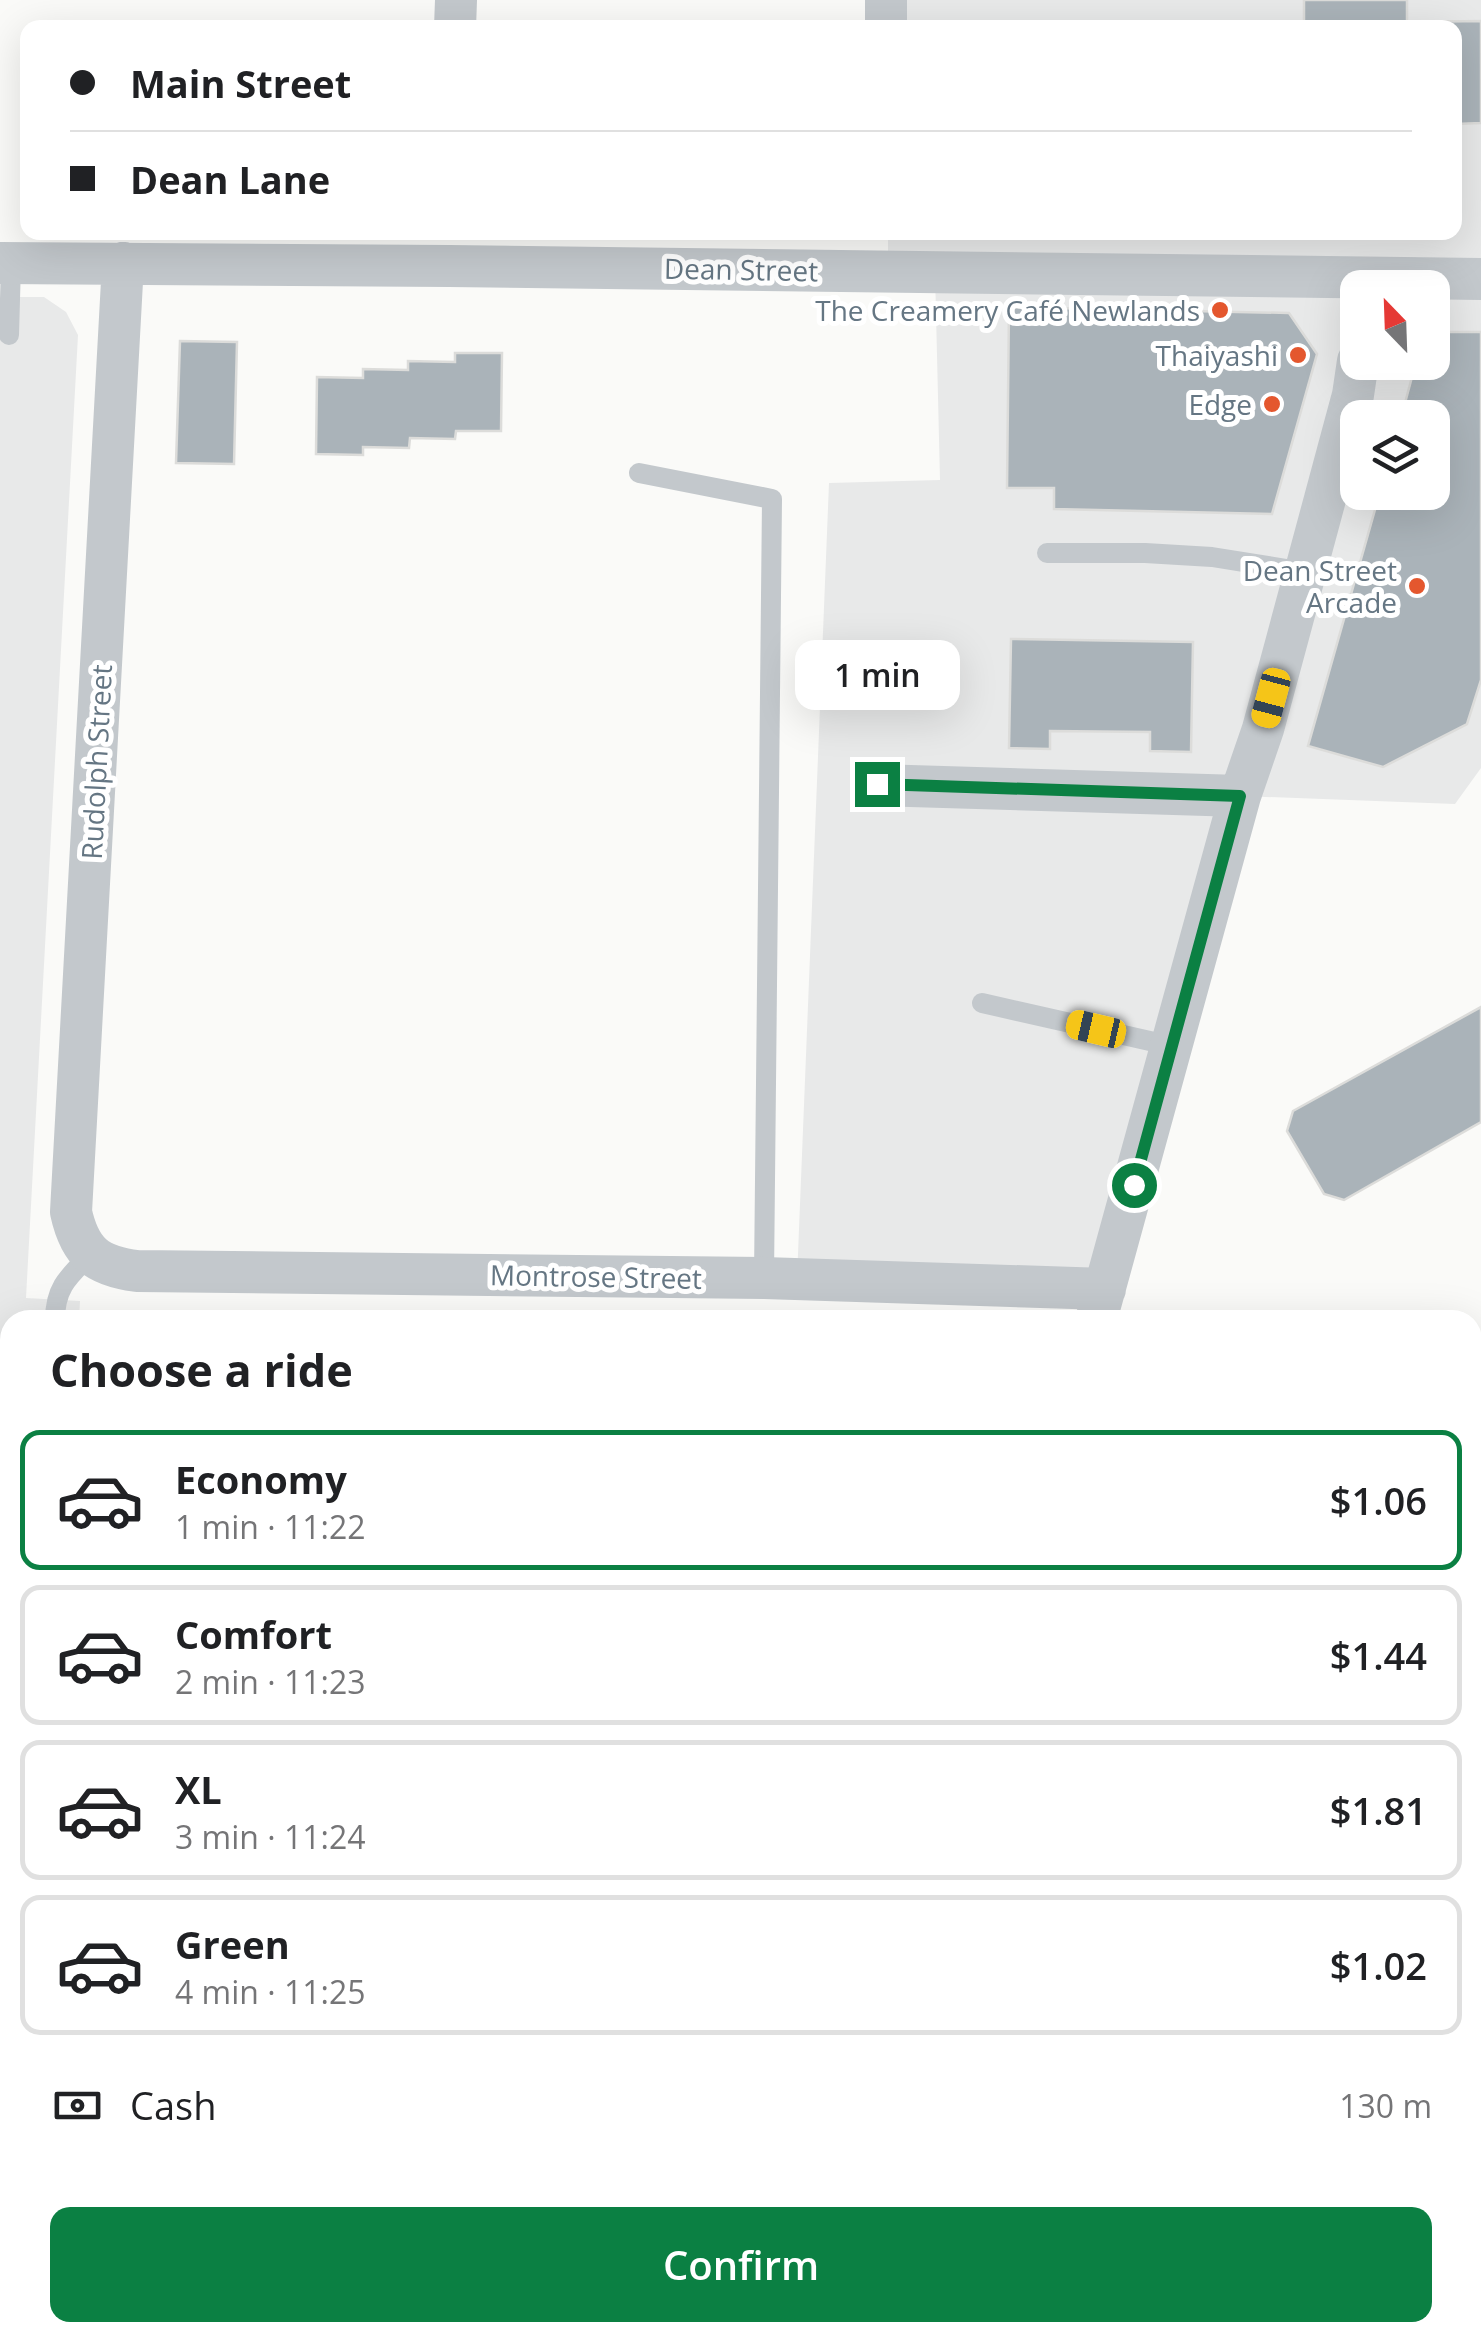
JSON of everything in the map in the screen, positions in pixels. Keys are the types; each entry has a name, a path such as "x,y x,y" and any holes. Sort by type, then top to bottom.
{"street":[{"name":"Dean Street","path":"5,264 450,249 888,252 1340,282"},
{"name":"Rudolph Street","path":"90,1255 79,1239 71,1212 123,263"},
{"name":"Dean Street","path":"1450,280 1481,279"},
{"path":"1101,1304 1240,796 1263,729 1355,380"},
{"path":"877,784 1240,796"},
{"name":"Montrose Street","path":"90,1255 117,1268 138,1271 764,1278 1101,1304"}],"lane":[{"path":"5,264 8,334"},
{"path":"639,473 772,500 764,1278"},
{"path":"1048,553 1212,557 1305,572"},
{"path":"982,1003 1172,1046"},
{"path":"55,1310 55,1300 64,1283 90,1255"}],"shaded area":[{"path":"886,0 1481,0 1481,768 1455,804 1240,796 1105,1289 797,1279 829,483 940,480 935,272 888,271 888,240 1462,240 1462,20 886,20"},
{"path":"0,297 44,297 66,312 78,335 26,1298 80,1301 80,1310 0,1310"}],"building":[{"path":"1304,0 1407,0 1407,20 1304,20"},
{"path":"1462,21 1481,21 1481,123 1462,124"},
{"path":"1009,307 1289,313 1317,354 1272,514 1054,509 1054,488 1007,488"},
{"name":"Dean Street Arcade","path":"1450,332 1481,332 1481,680 1467,724 1383,767 1308,746 1375,510 1450,510 1450,400 1406,400 1411,380 1450,380"},
{"path":"180,341 237,342 234,464 176,463"},
{"path":"455,353 502,353 501,431 456,431 455,439 410,438 409,448 363,447 363,455 316,454 317,377 363,378 363,369 408,370 408,361 455,362"},
{"path":"1011,639 1193,642 1191,752 1150,751 1150,732 1050,731 1050,749 1009,748"},
{"path":"1481,1007 1481,1122 1344,1200 1324,1194 1287,1131 1293,1111"}],"place":[{"name":"The Creamery Café Newlands","path":"1220,310"},
{"name":"Thaiyashi","path":"1298,355"},
{"name":"Edge","path":"1272,404"},
{"name":"Dean Street Arcade","path":"1417,586"}],"route":[{"path":"877,784 1240,796 1134,1185"}]}
